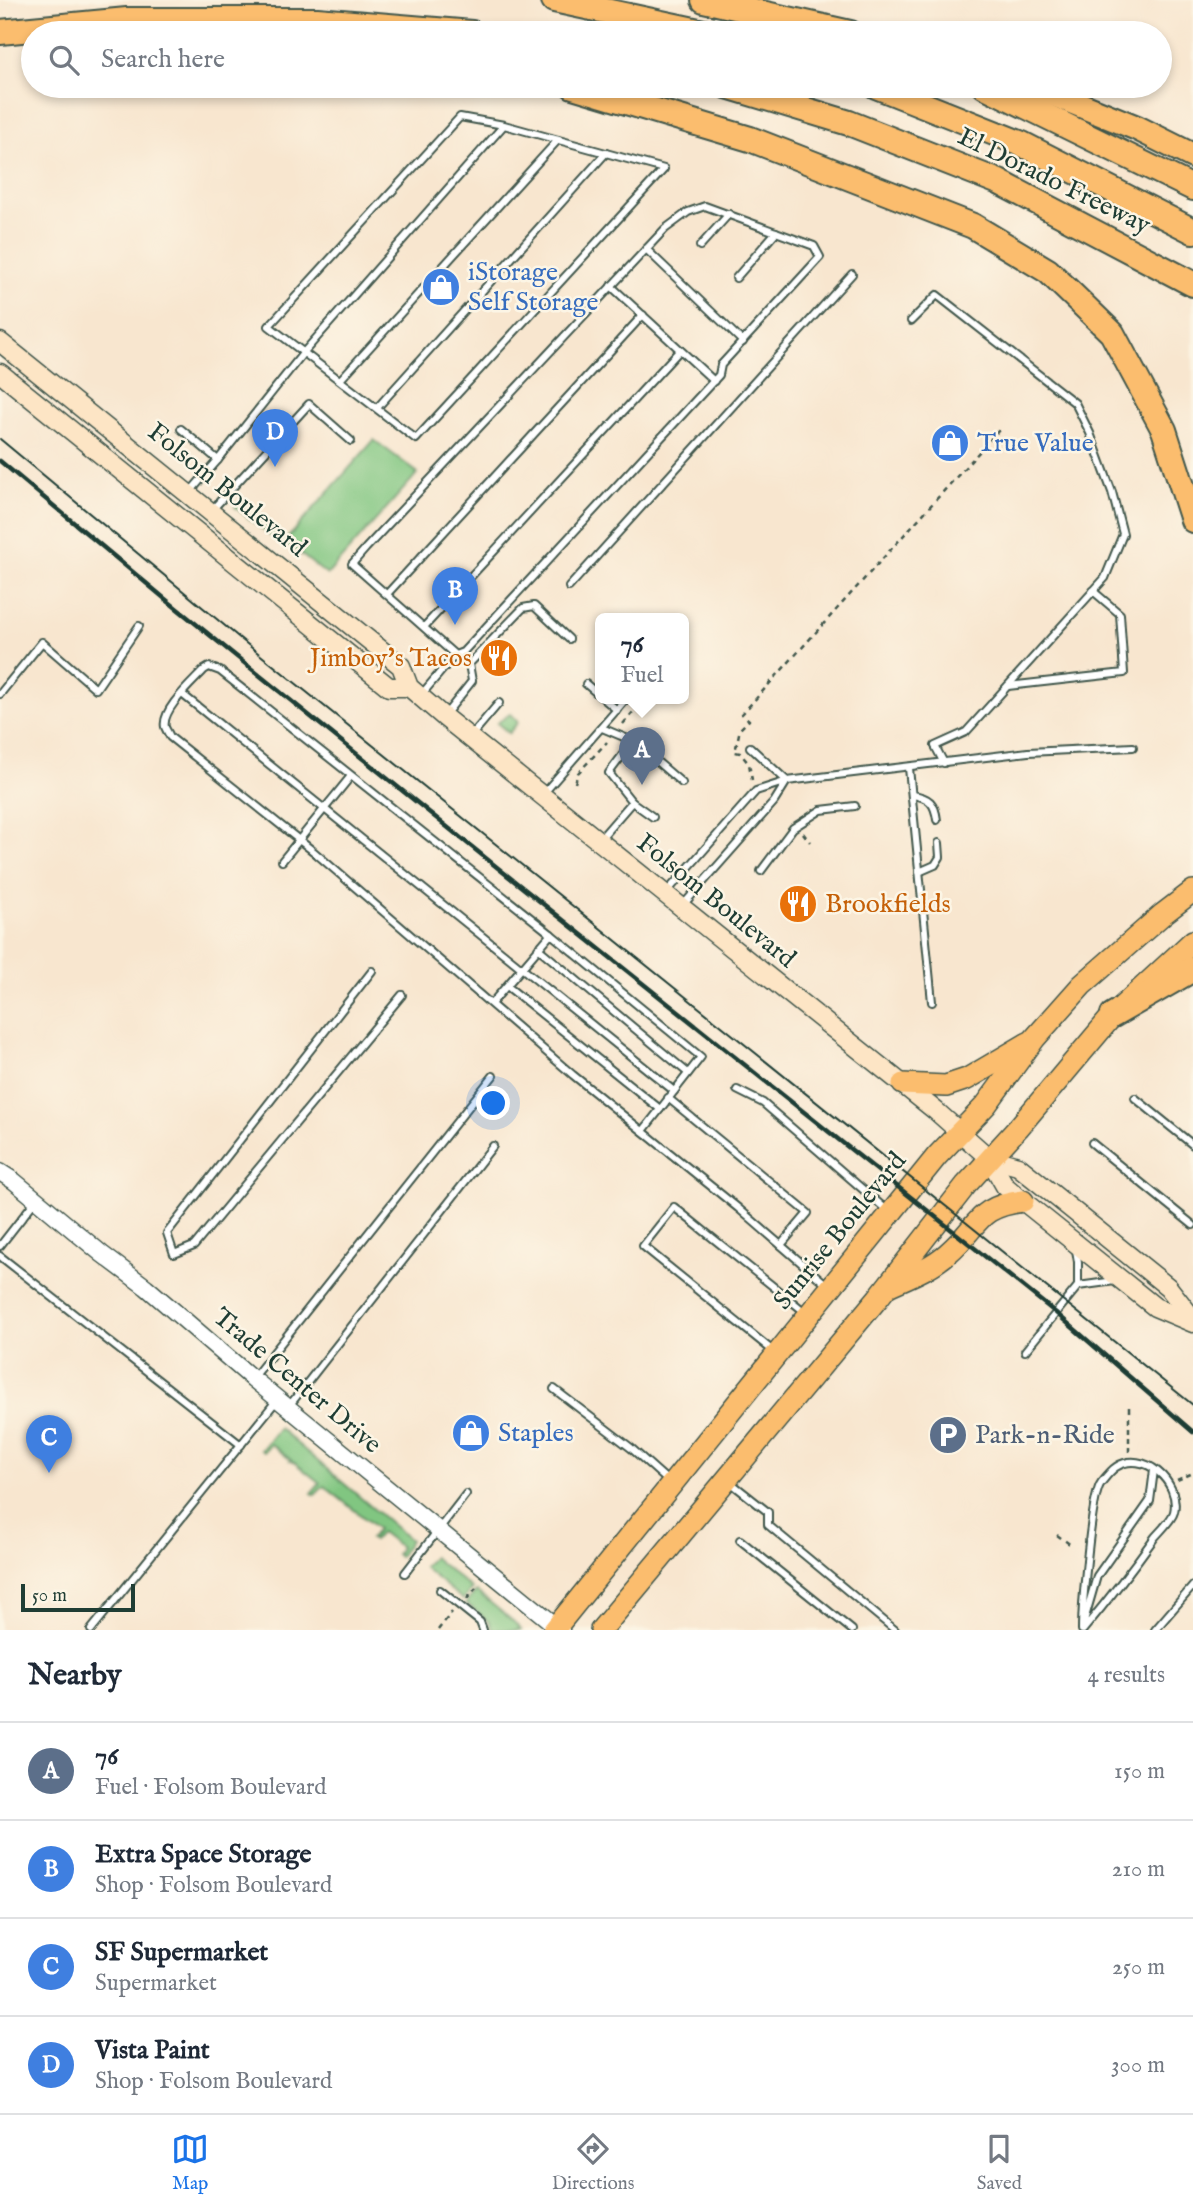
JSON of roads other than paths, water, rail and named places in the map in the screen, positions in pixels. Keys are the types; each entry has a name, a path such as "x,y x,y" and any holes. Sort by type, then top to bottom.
{"highway":[{"path":"554,0 652,21"},
{"path":"704,0 797,21"},
{"path":"116,21 338,21"},
{"path":"0,32 21,30"},
{"path":"613,98 750,139 973,226 1048,271 1112,333 1164,430 1193,520"},
{"name":"El Dorado Freeway","path":"767,98 849,123 999,182 1193,284"},
{"name":"El Dorado Freeway","path":"906,98 1022,144 1193,231"},
{"path":"1009,98 1193,188"},
{"path":"1063,98 1137,128 1193,156"},
{"path":"1113,1015 1193,969"}],"main road":[{"name":"Folsom Boulevard","path":"0,342 181,495"},
{"name":"Folsom Boulevard","path":"0,373 389,687 414,692"},
{"path":"123,471 146,475 181,495 196,513 211,511"},
{"name":"Folsom Boulevard","path":"211,511 401,666 414,692 960,1132 989,1158 1004,1186 1023,1202 1155,1307 1193,1321"},
{"name":"Sunrise Boulevard","path":"558,1629 890,1213 937,1156 986,1105 1035,1038 1082,985 1193,891"},
{"path":"601,1630 888,1286 937,1219 989,1158 1018,1128 1113,1015 1193,941"},
{"path":"903,1084 925,1086 967,1079 1035,1038"},
{"name":"Folsom Boulevard","path":"989,1158 1018,1166 1168,1287 1193,1321"},
{"path":"888,1286 929,1268 950,1253 986,1212 1002,1204 1023,1202"}],"street":[{"name":"Trade Center Drive","path":"0,1172 146,1287 253,1379 558,1629"}],"lane":[{"path":"460,117 504,125 664,169 416,439 269,326 460,117"},
{"path":"181,495 218,460 304,352 504,125"},
{"path":"340,380 558,140"},
{"path":"377,408 606,153"},
{"path":"414,692 455,654 463,652 714,381 719,375 721,365 820,257 814,246 705,206 688,212 665,229 352,564 455,654"},
{"path":"700,246 729,214"},
{"path":"736,278 776,232"},
{"path":"646,249 743,342"},
{"path":"569,587 852,274"},
{"path":"611,286 714,381"},
{"path":"911,321 937,295 1075,403 1090,433 1112,492 1123,534 1105,578 966,732 935,746 944,763"},
{"path":"387,594 643,315"},
{"path":"424,627 680,350"},
{"path":"211,511 309,404 351,441"},
{"path":"181,429 218,460"},
{"path":"1007,686 1124,673 1120,614 1093,591"},
{"path":"444,716 472,681 470,664 527,606 534,606 569,639"},
{"path":"0,694 42,642 96,689 139,626"},
{"path":"643,1131 701,1057 551,934 213,668 204,670 171,706 165,718 165,727 170,737 299,840 491,1004 643,1131 781,1245 831,1288"},
{"path":"586,684 595,692"},
{"path":"182,694 674,1091"},
{"path":"469,737 499,703"},
{"path":"610,704 617,710"},
{"path":"541,795 622,704"},
{"path":"602,728 634,741 682,783"},
{"path":"634,741 609,773 632,802 653,817"},
{"path":"750,747 787,781"},
{"path":"664,895 756,791 787,781 1028,752 1133,747"},
{"path":"909,768 932,1002"},
{"path":"282,861 351,776"},
{"path":"681,908 774,802 787,781"},
{"path":"912,795 929,800 935,806 937,820"},
{"path":"598,841 632,802"},
{"path":"761,871 793,828 821,810 855,806"},
{"path":"919,872 935,864 940,858 939,843"},
{"path":"491,1004 551,934"},
{"path":"538,948 688,1073"},
{"path":"372,971 167,1233 174,1254 194,1246 402,995"},
{"path":"507,986 660,1109"},
{"path":"253,1379 493,1076"},
{"path":"737,1090 763,1102 890,1213"},
{"path":"668,1098 808,1213 781,1245"},
{"path":"1135,1098 1193,1145"},
{"path":"1091,1143 1193,1224"},
{"path":"90,1630 241,1445 283,1403 493,1146"},
{"path":"0,1246 36,1200"},
{"path":"778,1354 643,1246 674,1207 809,1316"},
{"path":"1026,1351 1078,1286 1078,1262 1074,1242"},
{"path":"0,1256 241,1445"},
{"path":"1078,1286 1122,1280"},
{"path":"554,1389 631,1448 672,1485"},
{"path":"1145,1462 1163,1476 1168,1484 1173,1493 1174,1513 1110,1598 1082,1630 1082,1596 1099,1485 1116,1467 1145,1462"},
{"path":"1082,1630 1097,1576 1150,1501 1154,1469"},
{"path":"727,1479 768,1512 768,1525 895,1630"},
{"path":"405,1573 466,1494"},
{"path":"740,1540 852,1630"},
{"path":"1155,1630 1193,1586"},
{"path":"440,1590 480,1622 484,1630"}],"tram line":[{"path":"0,439 242,640 1193,1405"}],"railway":[{"path":"0,461 164,598 498,868 1056,1313 1193,1432"}],"place":[{"name":"iStorage Self Storage","path":"441,287"},
{"name":"True Value","path":"950,443"},
{"name":"Vista Paint","path":"275,467"},
{"name":"Extra Space Storage","path":"455,625"},
{"name":"Jimboy's Tacos","path":"499,658"},
{"name":"76","path":"642,785"},
{"name":"Brookfields","path":"798,904"},
{"name":"Staples","path":"471,1433"},
{"name":"Park-n-Ride","path":"948,1435"},
{"name":"SF Supermarket","path":"49,1473"}]}
